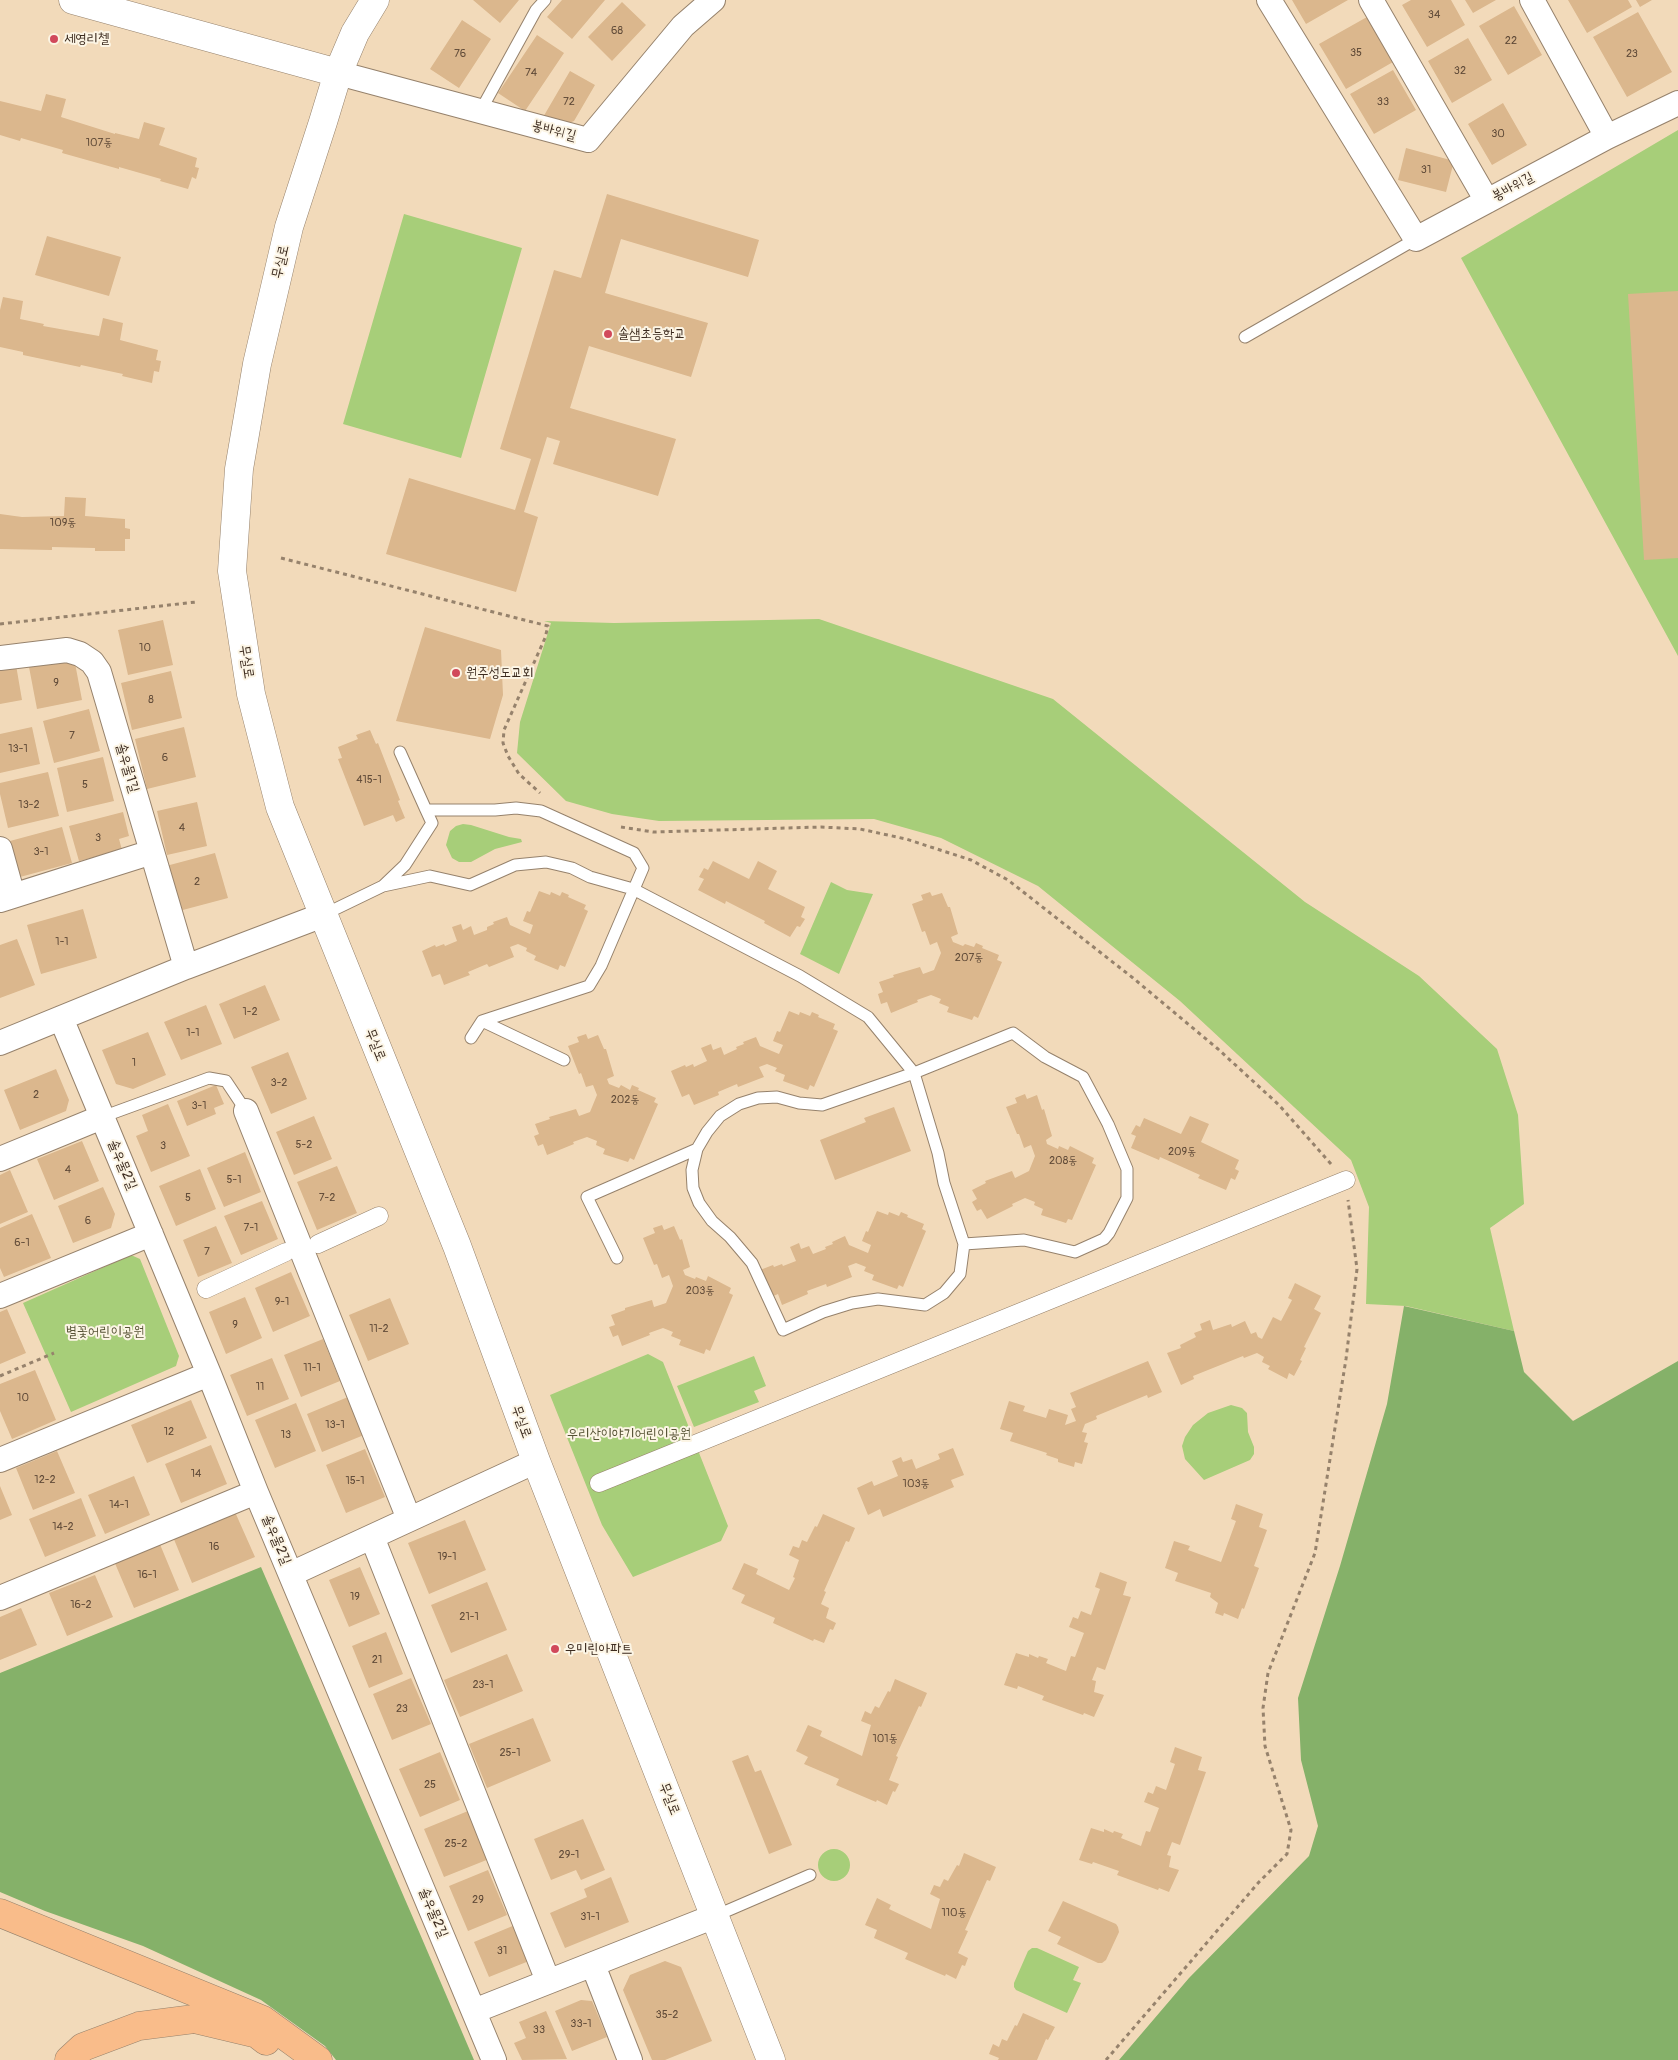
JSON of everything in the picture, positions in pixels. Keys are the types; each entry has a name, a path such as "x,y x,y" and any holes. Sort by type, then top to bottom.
{"highway":[{"path":"0,1913 263,2020 318,2060"},
{"path":"69,2060 83,2047 140,2026 194,2019 258,2034 292,2060"}],"street":[{"path":"73,0 338,73"},
{"name":"무실로","path":"375,0 355,33 338,73 289,227 258,364 239,469 232,570 252,694 280,807 457,1246 536,1461 771,2060"},
{"name":"봉바위길","path":"338,73 588,140 684,26 713,0"},
{"path":"1269,0 1416,239 1486,201"},
{"name":"봉바위길","path":"1372,0 1486,201 1607,137 1678,103"},
{"path":"1532,0 1607,137"},
{"name":"솔우물1길","path":"0,658 67,650 80,654 92,662 99,672 186,967"},
{"path":"0,849 6,898 152,852"},
{"path":"0,1043 186,967 323,915"},
{"name":"솔우물2길","path":"61,1018 256,1492 494,2060"},
{"path":"246,1111 409,1519"},
{"path":"0,1159 102,1117"},
{"path":"599,1483 1346,1180"},
{"path":"318,1244 380,1216"},
{"path":"0,1296 151,1234"},
{"path":"206,1289 286,1252"},
{"path":"0,1460 209,1374"},
{"path":"291,1574 536,1461"},
{"path":"0,1598 256,1492"},
{"path":"372,1536 548,1981"},
{"path":"474,2012 715,1916"},
{"path":"593,1965 630,2060"}],"lane":[{"path":"481,110 536,10 545,0"},
{"path":"1245,338 1416,239"},
{"path":"383,886 405,865 432,823 400,752"},
{"path":"426,810 495,810 516,808 541,811 634,853 643,868 601,966 589,986 482,1021 471,1038"},
{"path":"323,915 383,886 430,876 470,885 515,865 546,862 572,868 590,877 633,888 800,976 868,1016 914,1073 938,1153 950,1202 964,1244 960,1274 944,1293 925,1305 878,1299 852,1303 823,1312 783,1330 752,1263 730,1237 712,1221 699,1204 693,1188 692,1170 697,1149 720,1116 739,1104 758,1098 776,1097 799,1103 822,1105 914,1073 1013,1033 1045,1057 1083,1077 1108,1124 1127,1169 1127,1198 1104,1239 1075,1252 1024,1240 964,1244"},
{"path":"482,1021 564,1060"},
{"path":"102,1117 209,1078 226,1080 246,1111"},
{"path":"618,1258 587,1197 697,1149"},
{"path":"715,1916 810,1875"}],"path":[{"path":"281,558 548,626 545,638 504,730 503,743 508,756 520,774 543,796"},
{"path":"0,624 196,602"},
{"path":"619,827 653,832 821,827 860,829 914,841 970,860 1008,880 1133,978 1218,1049 1279,1105 1346,1180 1357,1269 1346,1360 1315,1553 1268,1673 1264,1708 1265,1746 1291,1830 1287,1854 1259,1882 1106,2060"},
{"path":"0,1376 54,1353"}],"green space":[{"path":"1678,130 1678,656 1461,258"},
{"path":"404,214 522,248 461,458 343,424"},
{"path":"819,619 1053,699 1305,902 1419,976 1497,1049 1518,1115 1524,1204 1490,1228 1514,1331 1406,1306 1366,1304 1369,1207 1351,1160 1180,1001 1038,886 941,838 874,819 659,821 612,814 566,801 517,753 520,722 551,623 544,621 614,623"},
{"path":"463,824 521,839 522,842 495,849 471,862 459,862 452,858 446,845 450,831 456,826"},
{"path":"831,882 847,890 873,894 839,974 800,954"},
{"name":"별꽃어린이공원","path":"131,1255 140,1259 179,1356 176,1366 71,1412 23,1303"},
{"path":"1404,1306 1514,1331 1524,1372 1573,1421 1678,1361 1678,2060 1119,2060 1189,1978 1309,1856 1318,1826 1301,1760 1298,1698 1340,1566 1387,1404"},
{"name":"우리산이야기어린이공원","path":"648,1354 663,1362 728,1526 721,1541 633,1577 602,1525 550,1395"},
{"path":"754,1356 766,1386 754,1391 759,1402 694,1427 677,1386"},
{"path":"1231,1405 1242,1408 1247,1413 1248,1432 1254,1447 1254,1454 1250,1460 1204,1480 1185,1459 1182,1446 1185,1437 1193,1425 1208,1413"},
{"path":"261,1567 474,2060 336,2060 325,2046 261,2000 143,1946 45,1911 0,1892 0,1673"},
{"path":"834,1849 840,1850 845,1854 849,1859 849,1871 845,1876 840,1880 834,1881 828,1880 823,1876 819,1871 818,1865 819,1859 823,1854 828,1850"},
{"path":"1032,1948 1037,1948 1079,1967 1073,1980 1081,1983 1067,2013 1016,1990 1014,1987 1028,1951"}],"building":[{"path":"473,0 519,0 500,23"},
{"path":"562,0 605,0 572,39 547,17"},
{"path":"1292,0 1348,0 1306,24"},
{"path":"1411,0 1451,0 1465,25 1427,47 1402,5"},
{"path":"1465,0 1496,0 1473,13"},
{"path":"1568,0 1628,0 1632,7 1587,33"},
{"path":"1636,0 1652,0 1640,7"},
{"path":"622,2 646,25 612,61 588,37"},
{"path":"1514,6 1542,55 1508,75 1479,26"},
{"path":"1638,12 1672,72 1627,97 1593,37"},
{"path":"1367,17 1393,62 1346,89 1319,44"},
{"path":"462,20 491,39 459,88 430,69"},
{"path":"537,35 564,53 525,111 498,93"},
{"path":"1468,38 1492,80 1452,103 1428,61"},
{"path":"1393,70 1416,110 1374,134 1350,94"},
{"path":"570,71 595,85 574,121 557,128 542,119"},
{"path":"46,94 66,99 61,117 115,134 139,139 144,122 165,128 159,145 197,158 195,167 199,168 196,179 192,177 188,189 119,167 119,169 62,153 63,150 21,138 20,141 0,135 0,101 41,111"},
{"path":"1503,103 1527,145 1492,165 1468,124"},
{"path":"1406,148 1454,161 1446,192 1398,180"},
{"path":"607,194 759,240 748,277 621,239 605,293 708,323 691,377 589,346 570,408 676,439 658,496 553,464 560,441 547,437 524,512 538,517 516,592 386,554 409,478 515,510 531,459 500,449 554,270 581,278"},
{"path":"47,236 121,257 109,296 35,275"},
{"path":"1678,291 1678,558 1644,560 1628,294"},
{"path":"3,297 23,301 20,319 44,324 43,326 99,336 103,318 123,323 120,340 158,350 156,360 161,361 159,372 154,371 152,383 122,376 123,374 23,355 23,352 0,347 0,310"},
{"path":"65,497 86,498 85,516 125,519 125,528 130,529 130,539 125,539 125,551 95,551 95,548 52,547 52,550 0,549 0,514 22,517 64,516"},
{"path":"163,620 173,665 128,675 118,630"},
{"name":"원주성도교회","path":"425,627 501,650 503,695 490,739 396,721"},
{"path":"74,658 82,700 37,709 29,667"},
{"path":"16,665 22,700 0,704 0,668"},
{"path":"171,671 182,718 132,730 121,683"},
{"path":"89,709 100,751 54,763 43,721"},
{"path":"32,727 40,764 0,773 0,734"},
{"path":"184,727 196,777 147,789 135,739"},
{"path":"370,730 376,744 378,743 405,818 396,822 393,815 364,826 338,759 342,758 338,747 358,739 356,735"},
{"path":"103,757 114,801 67,812 57,768"},
{"path":"48,772 59,816 8,828 0,794 0,783"},
{"path":"197,802 207,846 167,855 157,811"},
{"path":"123,812 129,836 119,839 122,850 79,861 69,826"},
{"path":"62,827 72,863 20,877 10,841"},
{"path":"215,853 228,898 179,911 166,866"},
{"path":"713,861 749,879 758,861 777,871 768,889 805,907 801,917 805,919 800,927 797,926 790,937 764,923 765,921 726,901 725,904 698,890 704,879 699,877 704,868 708,870"},
{"path":"539,891 550,895 551,892 560,896 562,892 569,895 568,897 586,905 584,909 588,911 565,967 560,965 558,970 534,960 536,956 526,951 527,948 518,944 510,947 514,957 489,967 487,964 468,972 470,975 444,985 440,974 432,977 422,951 435,945 436,947 444,944 445,946 457,941 452,927 461,924 463,930 471,926 474,935 487,930 487,927 494,924 493,922 507,917 510,925 530,934 533,925 523,921 527,911 530,912"},
{"path":"930,892 932,896 942,893 948,907 950,907 958,934 951,937 953,942 963,946 965,944 974,947 976,943 983,946 982,948 999,955 997,960 1002,962 978,1018 974,1016 972,1020 947,1012 949,1007 939,1003 941,999 931,995 891,1013 887,1002 881,1004 878,994 883,992 879,982 894,977 893,975 920,967 923,974 934,970 941,953 937,942 930,945 925,931 922,932 912,904 923,900 921,895"},
{"path":"83,909 97,958 41,974 27,925"},
{"path":"17,939 35,985 0,998 0,945"},
{"path":"265,985 280,1020 234,1039 219,1004"},
{"path":"206,1005 222,1044 181,1060 164,1022"},
{"path":"789,1011 799,1015 800,1012 810,1016 812,1012 819,1015 818,1017 835,1024 833,1029 838,1031 814,1087 810,1085 808,1090 783,1081 785,1075 775,1071 777,1068 767,1064 759,1067 764,1077 738,1087 737,1084 718,1092 719,1095 694,1105 689,1094 682,1097 671,1071 685,1065 686,1067 693,1064 694,1067 707,1061 701,1048 711,1044 713,1050 721,1047 724,1055 737,1049 736,1047 744,1044 743,1042 756,1037 760,1046 779,1054 783,1045 773,1041 777,1031 780,1032"},
{"path":"148,1032 166,1075 133,1089 116,1084 102,1050"},
{"path":"586,1034 588,1039 598,1035 604,1049 606,1049 614,1076 607,1079 609,1084 619,1088 621,1085 630,1090 632,1085 639,1088 638,1090 656,1098 654,1102 658,1104 634,1160 630,1158 628,1162 603,1154 605,1149 596,1145 597,1141 587,1137 547,1155 543,1144 538,1146 534,1136 539,1134 535,1124 550,1119 549,1117 576,1109 579,1116 590,1112 597,1095 593,1085 586,1087 568,1046 579,1042 577,1037"},
{"path":"288,1052 307,1099 271,1114 251,1067"},
{"path":"56,1069 69,1100 66,1111 20,1130 4,1090"},
{"path":"216,1085 224,1104 214,1108 216,1114 187,1126 177,1101"},
{"path":"1025,1094 1027,1099 1037,1095 1042,1110 1044,1109 1052,1136 1046,1140 1047,1144 1058,1149 1059,1146 1068,1150 1070,1146 1094,1158 1092,1163 1096,1165 1072,1220 1068,1219 1066,1223 1041,1215 1043,1209 1034,1205 1035,1202 1025,1198 987,1219 981,1209 977,1211 972,1202 977,1199 972,1190 986,1183 985,1181 1012,1171 1015,1178 1029,1171 1035,1156 1031,1145 1024,1148 1006,1107 1017,1103 1015,1098"},
{"path":"168,1104 190,1156 151,1172 136,1136 148,1131 142,1115"},
{"path":"894,1107 911,1151 835,1180 820,1140 866,1122 864,1118"},
{"path":"314,1116 332,1159 294,1175 276,1132"},
{"path":"1190,1116 1209,1124 1201,1142 1239,1160 1235,1169 1239,1171 1235,1180 1231,1178 1226,1190 1198,1178 1200,1175 1160,1157 1159,1160 1131,1148 1136,1136 1131,1134 1136,1125 1140,1127 1144,1118 1181,1134"},
{"path":"82,1141 99,1181 54,1200 37,1159"},
{"path":"245,1152 261,1192 224,1207 207,1168"},
{"path":"337,1166 357,1213 317,1230 297,1182"},
{"path":"200,1169 216,1209 176,1226 159,1186"},
{"path":"10,1170 28,1212 0,1224 0,1175"},
{"path":"103,1187 115,1214 111,1228 73,1243 58,1206"},
{"path":"262,1201 278,1239 241,1255 224,1216"},
{"path":"877,1211 888,1215 889,1212 899,1216 901,1212 908,1215 907,1217 924,1224 922,1229 926,1231 903,1287 899,1285 897,1289 872,1280 874,1275 864,1271 866,1267 856,1263 848,1266 852,1277 827,1287 826,1284 807,1291 808,1294 782,1305 778,1294 771,1297 760,1270 773,1265 774,1267 782,1264 783,1266 796,1261 790,1247 799,1243 801,1249 809,1246 813,1254 826,1249 825,1247 833,1244 832,1242 845,1236 849,1245 868,1253 871,1245 862,1241"},
{"path":"32,1214 51,1258 4,1277 0,1268 0,1228"},
{"path":"662,1225 664,1230 674,1226 680,1240 682,1239 690,1267 683,1270 685,1275 706,1281 708,1276 731,1288 729,1293 733,1295 710,1351 706,1349 704,1354 679,1345 681,1340 671,1336 673,1332 663,1328 622,1346 618,1335 613,1337 609,1327 615,1325 611,1315 625,1310 625,1308 652,1300 654,1307 666,1303 673,1286 669,1275 662,1278 657,1264 654,1265 643,1238 655,1233 653,1228"},
{"path":"216,1226 232,1263 198,1277 183,1240"},
{"path":"291,1272 310,1316 273,1332 255,1288"},
{"path":"1295,1283 1321,1296 1314,1309 1321,1313 1304,1347 1306,1348 1300,1360 1302,1361 1294,1376 1289,1373 1287,1379 1268,1369 1270,1366 1262,1362 1264,1357 1257,1353 1244,1358 1243,1356 1193,1376 1194,1379 1181,1385 1167,1353 1181,1348 1180,1345 1196,1337 1194,1333 1202,1330 1200,1324 1210,1320 1213,1330 1231,1324 1232,1327 1245,1321 1251,1334 1256,1332 1258,1337 1262,1339 1273,1317 1281,1321 1292,1300 1288,1298"},
{"path":"245,1297 262,1338 226,1354 209,1312"},
{"path":"390,1298 409,1344 368,1361 349,1315"},
{"path":"7,1309 26,1353 0,1364 0,1312"},
{"path":"323,1339 340,1381 301,1397 284,1355"},
{"path":"272,1358 289,1399 247,1416 230,1375"},
{"path":"1148,1361 1162,1392 1148,1398 1147,1395 1096,1416 1097,1419 1085,1424 1082,1432 1087,1433 1084,1442 1088,1443 1082,1464 1075,1462 1074,1467 1058,1462 1058,1459 1046,1455 1047,1453 1010,1441 1013,1433 1000,1429 1009,1401 1025,1406 1023,1411 1046,1418 1049,1409 1068,1415 1065,1425 1076,1421 1071,1409 1076,1407 1070,1393"},
{"path":"35,1370 56,1420 12,1439 0,1411 0,1384"},
{"path":"348,1397 364,1435 322,1452 307,1414"},
{"path":"191,1400 207,1438 147,1463 131,1425"},
{"path":"296,1403 316,1451 275,1468 255,1420"},
{"path":"211,1445 227,1484 181,1503 165,1464"},
{"path":"953,1448 964,1475 951,1480 954,1487 883,1517 880,1509 868,1515 857,1488 872,1481 874,1486 898,1476 892,1461 901,1457 903,1462 912,1459 916,1469 940,1459 938,1454"},
{"path":"365,1449 385,1497 346,1513 326,1465"},
{"path":"57,1451 75,1493 33,1510 16,1468"},
{"path":"134,1476 150,1515 105,1534 88,1495"},
{"path":"0,1486 12,1515 0,1520"},
{"path":"81,1498 96,1536 45,1557 29,1519"},
{"path":"1236,1504 1263,1514 1259,1527 1267,1530 1254,1566 1259,1568 1244,1609 1242,1608 1238,1619 1224,1613 1223,1616 1215,1613 1218,1603 1210,1597 1211,1593 1175,1581 1178,1573 1165,1568 1174,1541 1190,1546 1188,1550 1221,1562 1236,1521 1231,1519"},
{"path":"235,1512 255,1557 192,1583 173,1537"},
{"path":"823,1514 855,1528 849,1542 846,1541 824,1591 826,1592 821,1604 829,1608 826,1618 836,1623 833,1630 830,1629 824,1643 814,1639 813,1641 773,1623 775,1618 741,1603 745,1595 732,1589 744,1563 758,1569 756,1574 789,1590 795,1578 793,1577 799,1560 789,1555 793,1546 799,1548 802,1540 807,1542"},
{"path":"465,1520 486,1570 429,1594 408,1543"},
{"path":"159,1542 179,1590 134,1608 114,1561"},
{"path":"360,1567 380,1614 349,1627 329,1580"},
{"path":"1100,1572 1127,1582 1123,1595 1131,1597 1105,1670 1097,1667 1092,1680 1096,1681 1094,1692 1104,1695 1094,1717 1084,1713 1083,1715 1042,1700 1044,1696 1018,1686 1017,1689 1004,1685 1016,1653 1029,1657 1029,1654 1038,1658 1039,1656 1048,1659 1046,1663 1066,1671 1071,1656 1075,1657 1084,1633 1069,1627 1073,1617 1078,1619 1081,1611 1091,1615 1100,1589 1095,1587"},
{"path":"95,1575 113,1617 67,1636 49,1593"},
{"path":"487,1582 507,1630 451,1653 431,1605"},
{"path":"21,1608 37,1645 0,1660 0,1617"},
{"path":"386,1632 403,1674 369,1688 352,1646"},
{"path":"507,1654 523,1691 460,1717 444,1680"},
{"path":"411,1678 431,1724 392,1740 373,1694"},
{"path":"895,1679 927,1693 896,1756 898,1757 889,1780 899,1784 895,1792 893,1791 887,1805 836,1785 839,1779 804,1764 808,1757 796,1751 808,1725 822,1731 820,1736 862,1756 871,1725 861,1721 865,1711 871,1714 875,1706 879,1708 888,1691 890,1692"},
{"path":"533,1718 551,1761 487,1788 469,1744"},
{"path":"1175,1747 1202,1757 1198,1770 1206,1772 1180,1845 1172,1842 1167,1855 1171,1856 1169,1867 1179,1870 1169,1892 1159,1888 1158,1890 1117,1875 1119,1871 1093,1862 1092,1864 1079,1860 1091,1828 1104,1832 1104,1829 1113,1833 1114,1831 1123,1834 1121,1838 1141,1846 1146,1831 1150,1832 1159,1808 1144,1802 1148,1792 1153,1794 1156,1786 1166,1790 1175,1764 1170,1762"},
{"path":"440,1752 460,1800 420,1817 399,1769"},
{"path":"748,1755 755,1772 761,1770 792,1845 769,1854 732,1761"},
{"path":"468,1811 489,1859 444,1877 424,1829"},
{"path":"583,1819 605,1870 581,1880 576,1870 551,1880 534,1839"},
{"path":"964,1853 996,1867 990,1881 987,1880 965,1930 968,1931 958,1953 968,1958 965,1966 962,1965 956,1979 905,1959 908,1953 874,1938 877,1930 865,1925 877,1898 891,1905 889,1909 931,1929 940,1899 930,1894 934,1885 940,1887 944,1879 948,1881 957,1865 959,1866"},
{"path":"488,1870 507,1915 468,1931 449,1886"},
{"path":"611,1877 629,1922 565,1948 550,1913 587,1897 584,1889"},
{"path":"1063,1901 1116,1924 1118,1927 1119,1932 1106,1960 1102,1963 1098,1963 1057,1944 1061,1937 1048,1931"},
{"path":"515,1925 529,1961 489,1977 474,1942"},
{"path":"665,1961 681,1967 712,2041 665,2060 652,2060 623,1990 630,1975"},
{"path":"581,2000 592,2001 607,2037 572,2051 555,2011"},
{"path":"546,2011 567,2059 522,2060 514,2043 526,2038 519,2022"},
{"path":"1023,2013 1055,2027 1048,2040 1046,2039 1037,2060 998,2060 999,2058 989,2054 993,2044 999,2047 1002,2039 1007,2041"}],"place":[{"name":"세영리첼","path":"54,39"},
{"name":"솔샘초등학교","path":"608,334"},
{"name":"원주성도교회","path":"456,673"},
{"name":"우미린아파트","path":"555,1649"}]}
